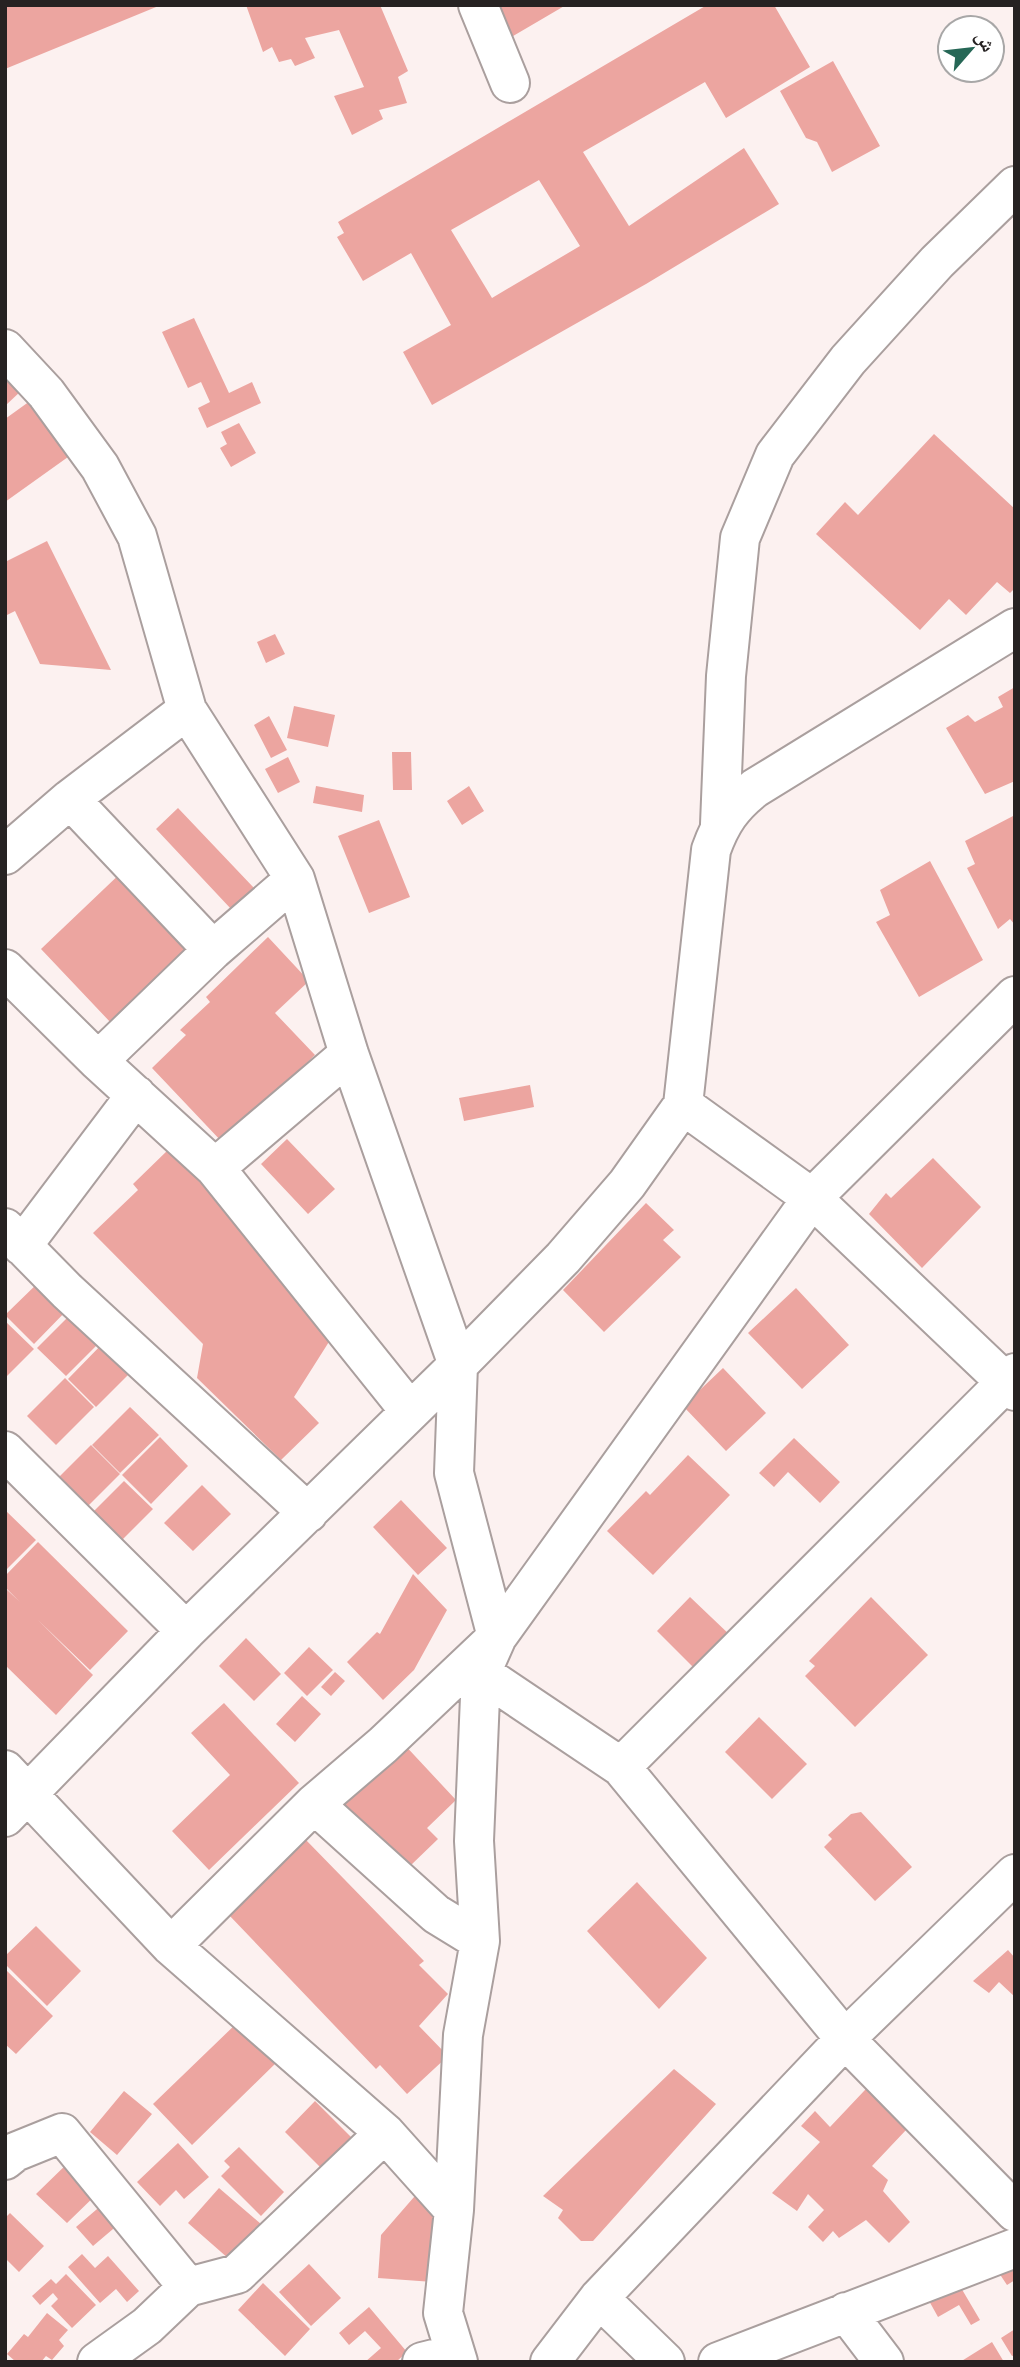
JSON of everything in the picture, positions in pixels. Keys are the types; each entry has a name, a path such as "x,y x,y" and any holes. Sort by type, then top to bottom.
{"street":[{"path":"478,5 510,83"},
{"path":"720,824 726,676 740,538 775,454 848,360 937,262 1015,186"},
{"path":"5,349 46,394 100,467 137,537 187,710 295,880 349,1054 458,1365 454,1473 497,1637 481,1673 474,1841 480,1941 463,2035 453,2210 443,2313 458,2362 434,2359 422,2362"},
{"path":"453,2210 385,2133 171,1946 13,1793 186,1631 458,1365 563,1258 627,1184 683,1105 711,849 720,824 732,807 755,788 1015,628"},
{"path":"5,855 70,799 187,710"},
{"path":"70,799 213,950"},
{"path":"98,1061 213,950 295,880"},
{"path":"5,970 98,1061 215,1168 409,1410"},
{"path":"171,1946 314,1804 383,1745 497,1637 812,1198 1015,996"},
{"path":"215,1168 349,1054"},
{"path":"136,1095 14,1237 67,1291 308,1513"},
{"path":"621,1767 1012,1382 812,1198 683,1105"},
{"path":"5,1451 186,1631"},
{"path":"481,1673 621,1767 845,2039 1015,2212"},
{"path":"314,1804 436,1914 480,1941"},
{"path":"550,2362 599,2298 845,2039 1015,1874"},
{"path":"5,2160 15,2152 62,2133 188,2287"},
{"path":"97,2362 147,2326 188,2287 237,2274 385,2133"},
{"path":"718,2362 1015,2248"},
{"path":"599,2298 665,2362"},
{"path":"846,2312 884,2362"}],"building":[{"path":"5,5 161,5 5,69"},
{"path":"246,5 380,5 408,71 398,77 407,103 379,110 383,119 352,135 334,96 364,87 339,30 305,38 315,58 295,66 291,59 279,62 272,47 263,52"},
{"path":"486,5 566,5 503,42"},
{"path":"707,5 774,5 810,67 726,118 705,82 583,152 629,226 744,148 779,204 646,284 432,405 403,352 451,325 411,253 363,281 337,237 344,233 338,222","holes":["539,180 580,246 492,298 451,230"]},
{"path":"833,61 880,146 832,172 817,142 806,138 780,91"},
{"path":"194,318 229,393 252,382 261,403 207,428 198,408 210,402 201,382 188,388 162,332"},
{"path":"5,359 22,390 5,406"},
{"path":"30,401 65,444 68,457 5,502 5,419"},
{"path":"239,423 256,453 231,467 220,448 227,444 221,432"},
{"path":"934,434 1015,509 1015,588 1010,593 997,582 966,615 949,599 920,630 816,534 845,502 858,515"},
{"path":"47,541 111,670 40,664 15,611 5,616 5,562"},
{"path":"275,634 285,654 266,663 257,642"},
{"path":"1015,687 1015,781 985,794 946,728 968,715 975,722 1003,707 998,697"},
{"path":"294,706 335,715 328,747 287,738"},
{"path":"269,716 287,750 271,758 254,725"},
{"path":"392,752 411,752 412,790 393,790"},
{"path":"288,757 300,782 278,793 265,769"},
{"path":"316,786 364,795 362,812 313,803"},
{"path":"469,786 484,811 462,825 447,801"},
{"path":"178,808 254,888 232,910 156,829"},
{"path":"1015,815 1015,925 1010,919 998,929 967,868 975,864 965,841"},
{"path":"379,820 410,897 369,913 338,836"},
{"path":"930,861 983,960 919,997 876,922 890,915 880,890"},
{"path":"126,868 198,943 112,1024 41,949"},
{"path":"268,937 309,981 275,1013 315,1055 223,1143 152,1068 186,1035 180,1030 210,1002 206,997"},
{"path":"530,1085 534,1107 464,1121 459,1098"},
{"path":"287,1139 335,1189 308,1214 261,1164"},
{"path":"170,1148 339,1326 294,1397 319,1423 281,1460 197,1378 203,1344 93,1233 138,1190 133,1184"},
{"path":"933,1158 981,1207 922,1268 869,1214 886,1193 891,1198"},
{"path":"646,1203 674,1230 663,1240 681,1257 604,1332 563,1290"},
{"path":"43,1278 71,1306 34,1344 5,1315"},
{"path":"796,1288 849,1345 802,1389 748,1333"},
{"path":"75,1310 104,1338 66,1376 37,1348"},
{"path":"5,1321 34,1349 5,1378"},
{"path":"105,1341 134,1369 96,1407 68,1379"},
{"path":"723,1368 766,1413 726,1451 683,1406"},
{"path":"65,1378 94,1407 56,1445 27,1416"},
{"path":"130,1407 159,1435 120,1473 92,1445"},
{"path":"160,1437 188,1466 151,1504 122,1475"},
{"path":"794,1438 840,1482 820,1503 788,1472 774,1487 759,1473"},
{"path":"91,1445 120,1474 82,1512 53,1483"},
{"path":"688,1455 730,1495 653,1575 607,1531 646,1491 650,1495"},
{"path":"124,1481 153,1509 115,1547 86,1519"},
{"path":"202,1485 231,1514 193,1551 164,1523"},
{"path":"401,1500 447,1548 418,1575 373,1527"},
{"path":"5,1510 36,1540 5,1571"},
{"path":"38,1542 128,1631 90,1670 38,1620 93,1675 56,1715 5,1665 5,1588 20,1602 5,1587 5,1576"},
{"path":"413,1574 447,1610 414,1670 383,1700 347,1662 377,1632 380,1634"},
{"path":"690,1597 732,1637 698,1672 657,1631"},
{"path":"871,1597 928,1655 855,1727 805,1676 815,1666 809,1661"},
{"path":"246,1638 281,1674 254,1701 219,1666"},
{"path":"309,1647 333,1670 307,1696 284,1673"},
{"path":"335,1672 345,1681 331,1696 321,1687"},
{"path":"302,1696 321,1714 295,1742 276,1724"},
{"path":"224,1703 299,1783 209,1870 172,1831 230,1775 191,1733"},
{"path":"759,1717 807,1764 772,1799 725,1752"},
{"path":"401,1741 456,1800 427,1828 438,1839 410,1866 389,1844 385,1848 340,1800"},
{"path":"861,1812 912,1867 875,1901 824,1847 832,1839 828,1835 851,1814"},
{"path":"306,1840 424,1961 419,1965 448,1994 419,2026 448,2056 407,2094 380,2065 376,2069 228,1914"},
{"path":"637,1882 707,1958 659,2009 587,1931"},
{"path":"36,1926 81,1971 47,2006 5,1964 5,1956"},
{"path":"1008,1950 1015,1958 1015,1997 999,1982 989,1993 973,1981"},
{"path":"5,1969 53,2016 16,2054 5,2044"},
{"path":"239,2021 278,2061 192,2145 153,2104"},
{"path":"674,2069 716,2104 593,2241 581,2241 558,2218 563,2210 543,2196"},
{"path":"881,2073 923,2112 872,2166 888,2180 883,2191 910,2222 889,2243 866,2220 839,2238 833,2231 823,2242 808,2227 824,2210 808,2194 797,2211 772,2193 820,2142 801,2126 815,2111 830,2127"},
{"path":"124,2091 152,2114 117,2155 90,2132"},
{"path":"315,2101 357,2143 327,2174 285,2132"},
{"path":"178,2143 209,2177 184,2199 176,2190 160,2206 137,2182"},
{"path":"239,2147 284,2192 261,2216 221,2176 230,2167 224,2161"},
{"path":"73,2158 102,2189 67,2223 36,2194"},
{"path":"219,2188 268,2230 237,2266 188,2223"},
{"path":"421,2189 437,2206 433,2282 378,2278 381,2235"},
{"path":"110,2198 126,2218 93,2246 76,2227"},
{"path":"10,2213 44,2246 19,2272 5,2258 5,2218"},
{"path":"82,2254 95,2268 108,2256 139,2291 127,2302 116,2289 100,2303 68,2267"},
{"path":"1015,2263 1015,2280 1007,2285 999,2273"},
{"path":"309,2264 341,2298 311,2326 279,2292"},
{"path":"66,2274 96,2305 72,2328 51,2306 58,2299 53,2293 40,2305 32,2296 51,2279 56,2284"},
{"path":"957,2281 980,2320 971,2325 959,2305 938,2317 928,2299"},
{"path":"263,2283 310,2329 285,2356 238,2310"},
{"path":"369,2307 407,2352 396,2362 365,2362 381,2348 365,2331 349,2345 339,2333"},
{"path":"47,2313 68,2330 59,2340 64,2346 52,2360 46,2356 41,2362 16,2362 7,2354 24,2334 28,2337"},
{"path":"1015,2329 1015,2355 1012,2356 1001,2338"},
{"path":"992,2342 1004,2362 960,2362"}]}
